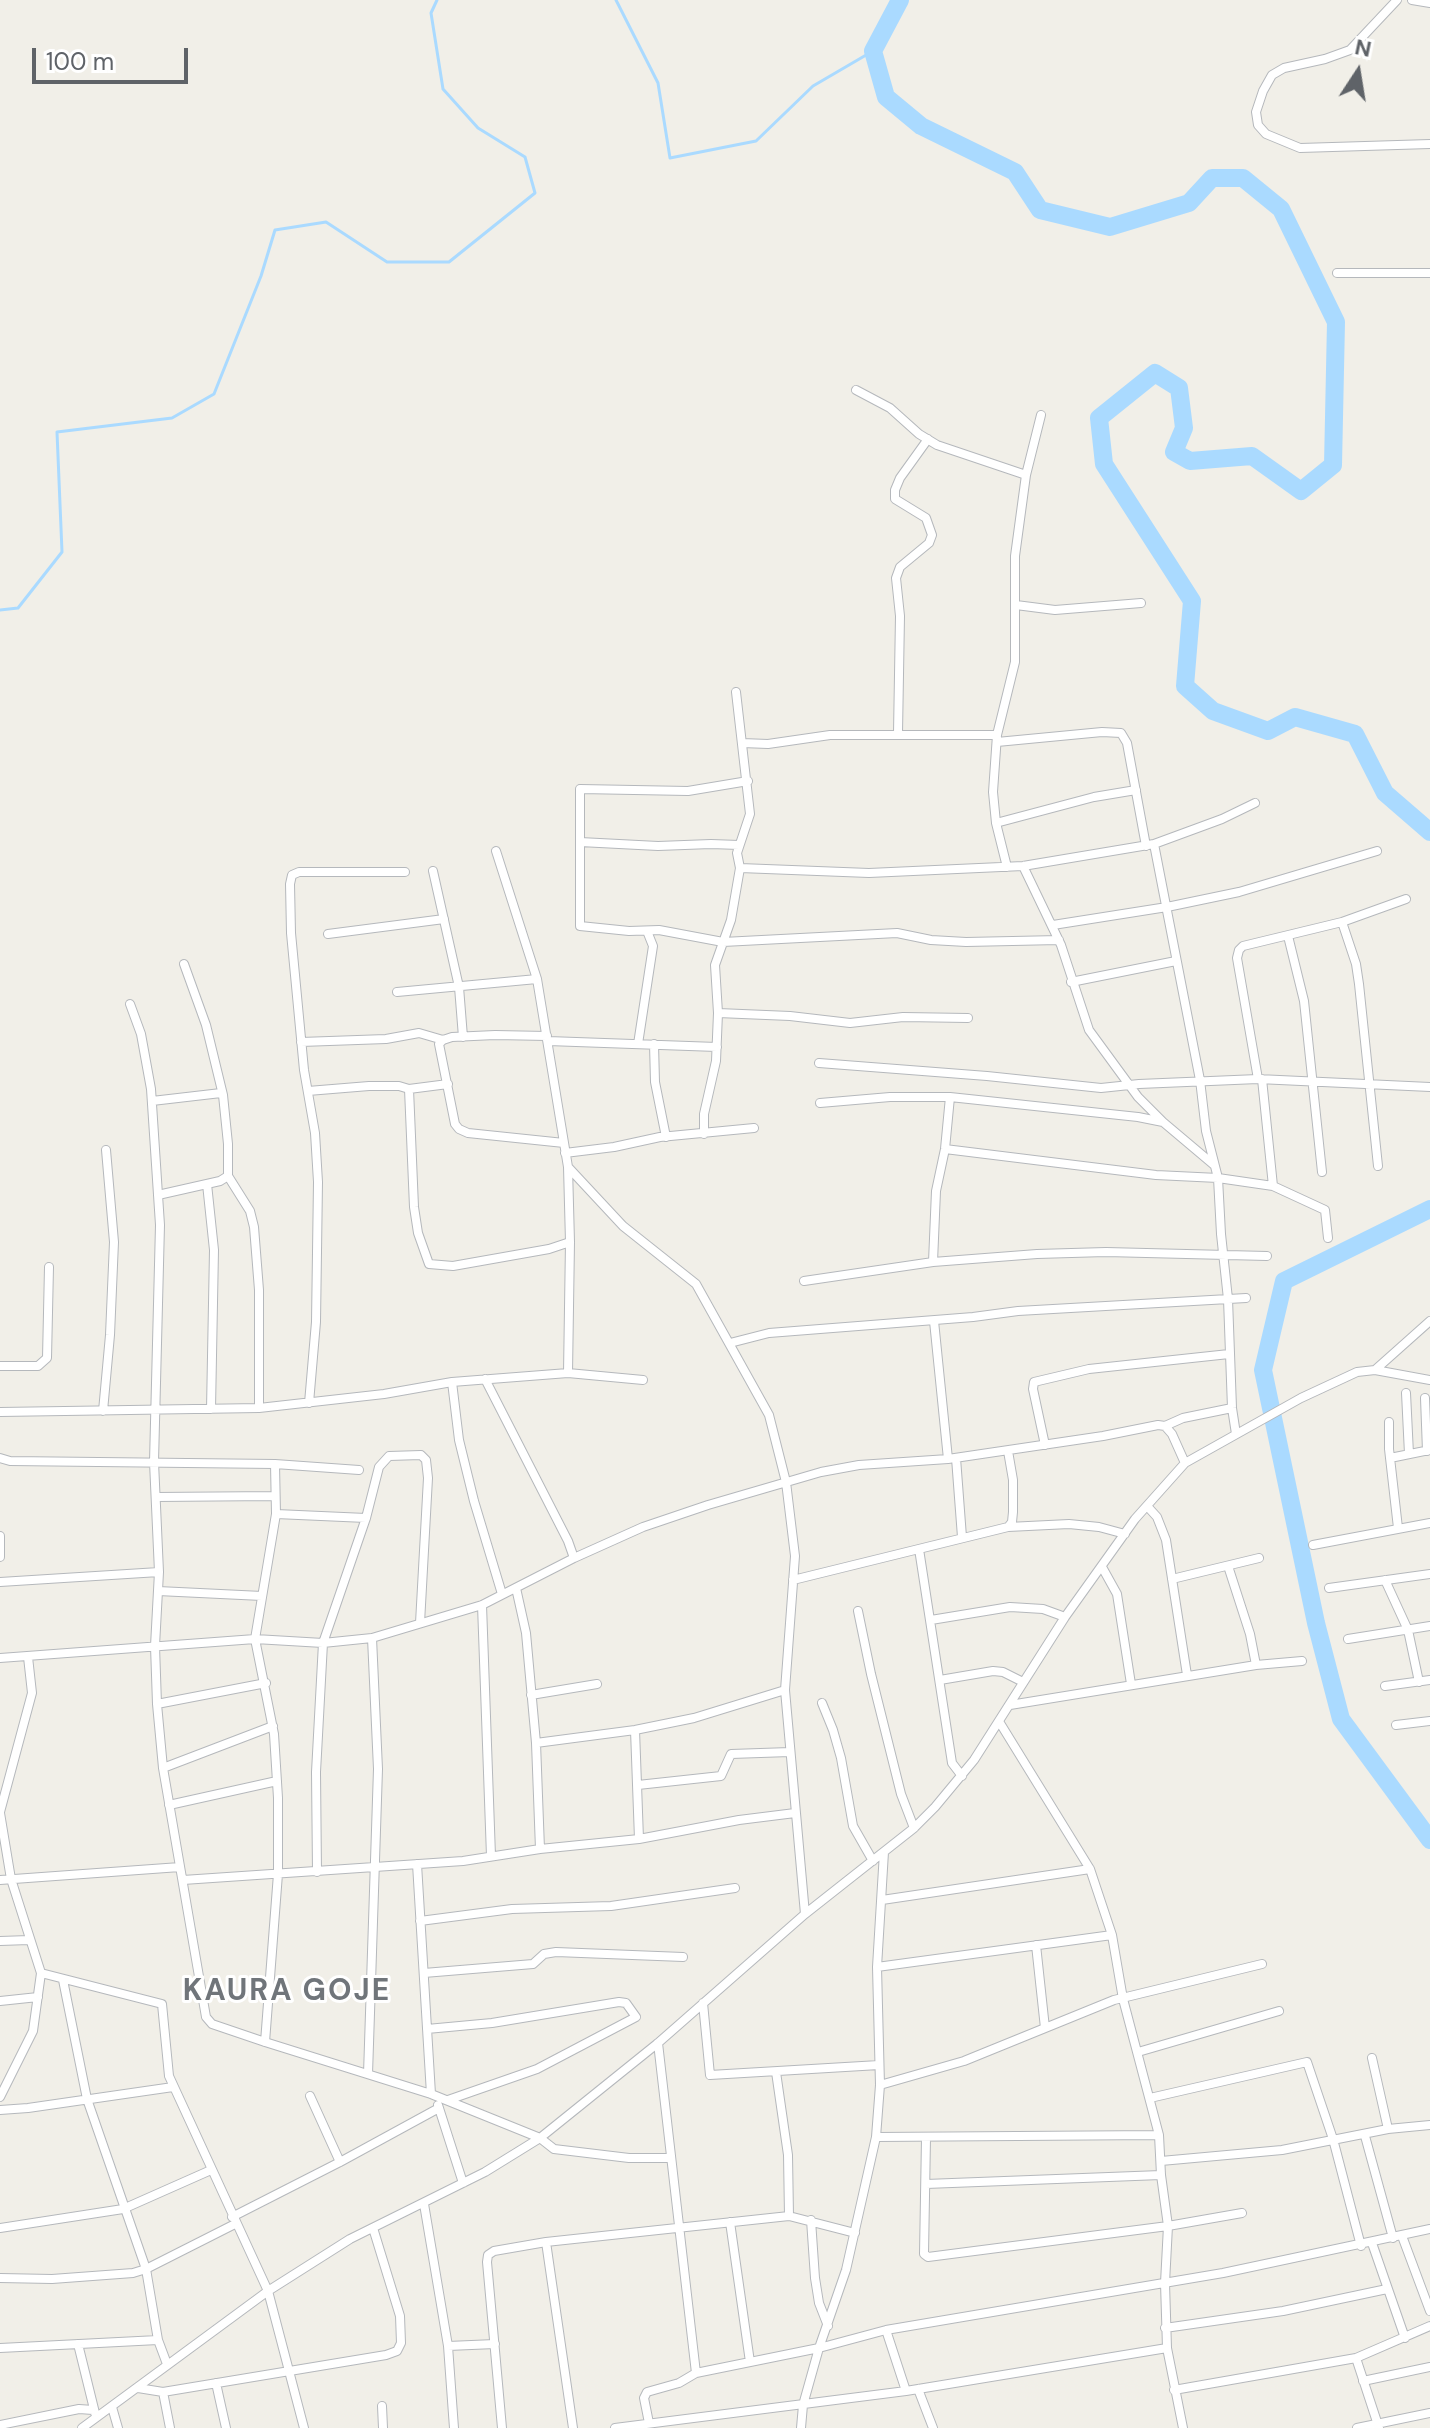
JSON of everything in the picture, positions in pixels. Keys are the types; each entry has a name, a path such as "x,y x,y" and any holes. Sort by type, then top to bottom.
{"street":[{"path":"1397,0 1350,50 1284,68 1272,75 1256,112 1258,125 1266,134 1300,148 1430,144"},
{"path":"1412,0 1430,3"},
{"path":"1337,273 1430,273"},
{"path":"856,390 890,408 928,439 963,455 1026,475"},
{"path":"1007,867 996,823 993,792 997,738 1015,662 1015,556 1026,475 1041,415"},
{"path":"898,733 900,616 896,578 900,567 929,543 932,535 926,518 895,499 895,490 928,439"},
{"path":"1016,605 1055,610 1141,603"},
{"path":"704,1134 704,1114 717,1047 715,965 731,920 740,868 737,853 750,814 736,692"},
{"path":"742,743 768,744 815,736 898,733 997,738 1121,733 1127,743 1167,907 1218,1178 1236,1434"},
{"path":"748,781 688,791 580,789 580,926 659,930 723,942 897,933 931,940 966,942 1059,940"},
{"path":"996,823 1094,797 1136,790"},
{"path":"740,868 869,873 1023,866 1150,845 1222,819 1255,803"},
{"path":"580,842 658,846 739,845"},
{"path":"496,851 537,979 568,1167 568,1373"},
{"path":"1053,925 1239,892 1377,851"},
{"path":"1023,866 1031,888 1053,925 1089,1030 1128,1084 1163,1122 1214,1165"},
{"path":"433,871 459,987 463,1037"},
{"path":"309,1403 316,1322 318,1182 315,1133 301,1042 291,933 290,884 292,875 299,872 405,872"},
{"path":"1273,1186 1260,1079 1237,958 1239,950 1243,946 1342,922 1406,899"},
{"path":"328,934 444,919"},
{"path":"1342,922 1356,964 1378,1166"},
{"path":"638,1044 653,946 647,931"},
{"path":"1288,936 1304,1001 1322,1172"},
{"path":"1071,982 1176,961"},
{"path":"184,964 206,1025 221,1093 228,1144 228,1176 250,1211 257,1246 259,1408"},
{"path":"397,992 537,979"},
{"path":"130,1004 141,1034 152,1101 160,1225 154,1462 159,1572 155,1646 157,1704 163,1768 206,2017 212,2024 434,2095 540,2138 554,2149 629,2158 670,2158"},
{"path":"718,1013 790,1016 850,1023 903,1017 968,1018"},
{"path":"301,1042 386,1039 419,1033 443,1040 463,1037 548,1039 717,1047"},
{"path":"443,1040 439,1044 455,1124 468,1133 565,1148 614,1147 666,1137 754,1128"},
{"path":"654,1044 655,1082 666,1137"},
{"path":"819,1063 987,1076 1074,1087 1260,1079 1430,1087"},
{"path":"308,1091 369,1086 409,1089 448,1084"},
{"path":"409,1089 414,1207 418,1233 429,1264 453,1266 524,1254 570,1242"},
{"path":"152,1101 221,1093"},
{"path":"820,1103 890,1097 950,1097 1163,1122"},
{"path":"933,1262 936,1191 945,1149 950,1097"},
{"path":"945,1149 1273,1186 1325,1210 1328,1238"},
{"path":"103,1411 114,1242 106,1150"},
{"path":"568,1167 623,1226 696,1284 769,1415 786,1482 795,1556 785,1690 805,1914"},
{"path":"158,1195 220,1181 228,1176"},
{"path":"207,1184 214,1250 211,1409"},
{"path":"804,1281 933,1262 1106,1252 1267,1256"},
{"path":"0,1366 38,1366 47,1358 49,1267"},
{"path":"730,1343 769,1333 934,1321 1018,1311 1246,1298"},
{"path":"934,1321 962,1537"},
{"path":"1375,1370 1430,1321"},
{"path":"1045,1445 1034,1382 1089,1369 1229,1354"},
{"path":"82,2428 95,2413 112,2407 268,2291 373,2228 463,2183 540,2138 658,2043 805,1914 914,1828 962,1776 1000,1723 1065,1617 1125,1534 1185,1463 1301,1398 1357,1372 1375,1370 1430,1380"},
{"path":"0,1412 259,1408 452,1382 568,1373 643,1380"},
{"path":"485,1379 574,1558"},
{"path":"452,1382 463,1456 502,1594"},
{"path":"1406,1393 1409,1454"},
{"path":"1390,1458 1429,1451 1425,1398"},
{"path":"0,1645 0,1658 255,1639 323,1643 372,1638 482,1605 643,1527 786,1482 859,1465 952,1459 1165,1426 1183,1418 1232,1408"},
{"path":"1389,1422 1398,1528"},
{"path":"1165,1426 1185,1463"},
{"path":"1008,1451 1013,1480 1012,1522 1008,1527"},
{"path":"317,1872 316,1751 323,1643 366,1518 379,1467 389,1456 404,1454 425,1457 428,1478 420,1623"},
{"path":"0,1458 10,1461 275,1464 359,1470"},
{"path":"265,2042 278,1874 277,1781 273,1726 255,1639 276,1514 275,1464"},
{"path":"156,1497 275,1496"},
{"path":"1147,1506 1157,1517 1166,1540 1187,1675"},
{"path":"276,1514 366,1518"},
{"path":"1313,1545 1430,1523"},
{"path":"793,1580 1008,1527 1069,1524 1125,1534"},
{"path":"0,1536 0,1557"},
{"path":"919,1549 952,1763 962,1776"},
{"path":"1172,1579 1259,1558"},
{"path":"1228,1566 1250,1634 1256,1665"},
{"path":"1102,1567 1117,1594 1131,1684"},
{"path":"0,1582 159,1572"},
{"path":"1329,1588 1430,1574"},
{"path":"1385,1580 1408,1630 1419,1682"},
{"path":"516,1588 526,1633 536,1743 540,1849"},
{"path":"158,1591 262,1596"},
{"path":"482,1605 491,1856"},
{"path":"931,1620 1010,1607 1043,1609 1065,1617"},
{"path":"858,1611 901,1794 914,1828"},
{"path":"1348,1639 1430,1626"},
{"path":"368,2074 378,1769 372,1638"},
{"path":"0,2097 33,2031 41,1973 11,1879 0,1813 32,1693 28,1657"},
{"path":"1010,1705 1187,1675 1302,1661"},
{"path":"940,1680 993,1671 1003,1672 1023,1682"},
{"path":"1385,1686 1430,1681"},
{"path":"157,1704 266,1683"},
{"path":"531,1695 597,1684"},
{"path":"536,1743 635,1730 694,1718 785,1690"},
{"path":"822,1703 841,1758 853,1826 873,1861"},
{"path":"1396,1725 1430,1721"},
{"path":"1000,1723 1090,1869 1112,1935 1123,1999 1159,2135 1168,2226 1165,2328 1183,2428"},
{"path":"163,1768 273,1726"},
{"path":"635,1730 639,1839"},
{"path":"638,1785 721,1776 731,1754 790,1752"},
{"path":"169,1805 277,1781"},
{"path":"183,1880 373,1868 491,1856 639,1839 795,1813"},
{"path":"801,2428 803,2405 855,2233 876,2137 880,2085 877,1967 884,1852"},
{"path":"417,1864 434,2095 463,2183"},
{"path":"0,1880 180,1867"},
{"path":"882,1900 1090,1869"},
{"path":"420,1921 512,1909 611,1906 735,1888"},
{"path":"877,1967 1112,1935"},
{"path":"0,1941 29,1940"},
{"path":"1036,1945 1045,2028"},
{"path":"424,1973 533,1964 544,1954 556,1952 683,1957"},
{"path":"880,2085 964,2061 1123,1999 1262,1964"},
{"path":"41,1973 162,2004 169,2076 268,2291 304,2428"},
{"path":"63,1980 87,2099 146,2269 158,2340 167,2364"},
{"path":"0,2001 38,1997"},
{"path":"427,2029 492,2023 619,2002 626,2003 636,2017 537,2069 447,2100"},
{"path":"703,2003 710,2075 879,2065"},
{"path":"1138,2052 1279,2011"},
{"path":"658,2043 696,2373"},
{"path":"1372,2058 1388,2129"},
{"path":"1150,2098 1307,2062 1333,2139 1361,2246"},
{"path":"776,2072 788,2155 789,2216"},
{"path":"0,2110 173,2087"},
{"path":"310,2096 340,2162"},
{"path":"0,2278 105,2277 146,2269 439,2108"},
{"path":"1161,2161 1282,2150 1388,2129 1430,2125"},
{"path":"876,2137 1159,2135"},
{"path":"1365,2136 1397,2237 1430,2311"},
{"path":"926,2138 924,2254 928,2257 1168,2226 1242,2213"},
{"path":"0,2228 123,2209 211,2170"},
{"path":"926,2184 1161,2175"},
{"path":"424,2204 448,2346 454,2428"},
{"path":"502,2428 488,2255 494,2251 546,2242 789,2216 855,2233"},
{"path":"811,2220 819,2303 828,2326"},
{"path":"730,2222 750,2362"},
{"path":"138,2388 163,2392 386,2355 399,2348 400,2316 373,2228"},
{"path":"649,2423 644,2398 647,2392 679,2383 696,2373 819,2348 886,2330 1165,2283 1361,2246 1430,2229"},
{"path":"546,2242 573,2428"},
{"path":"1372,2243 1405,2338"},
{"path":"1165,2328 1283,2311 1387,2289"},
{"path":"1174,2390 1356,2358 1430,2326"},
{"path":"886,2330 906,2391"},
{"path":"0,2348 158,2340"},
{"path":"78,2344 95,2413"},
{"path":"448,2346 495,2344"},
{"path":"615,2428 906,2391 1167,2348"},
{"path":"1356,2358 1379,2426"},
{"path":"1363,2381 1430,2367"},
{"path":"216,2383 226,2428"},
{"path":"918,2389 932,2427 920,2428"},
{"path":"163,2392 170,2428"},
{"path":"382,2406 383,2428"},
{"path":"112,2407 118,2428"},
{"path":"0,2425 79,2409 95,2413"},
{"path":"1357,2428 1379,2426 1430,2413"}],"waterway":[{"path":"0,610 18,608 62,552 57,432 172,418 214,394 261,276 275,230 326,222 387,262 449,262 535,193 525,157 478,128 443,89 431,13 437,0"},
{"path":"616,0 658,83 670,158 756,141 813,86 873,51"},
{"path":"900,0 873,51 886,97 921,126 1015,172 1040,210 1110,227 1189,203 1212,178 1243,178 1281,209 1336,322 1333,465 1301,491 1252,456 1190,461 1174,452 1184,428 1179,388 1155,373 1099,418 1104,464 1192,601 1185,686 1213,711 1268,731 1295,717 1355,734 1385,793 1430,832"},
{"path":"1430,1209 1284,1281 1263,1370 1316,1623 1341,1719 1430,1840"}],"district":[{"name":"KAURA GOJE","path":"287,1992"}]}
